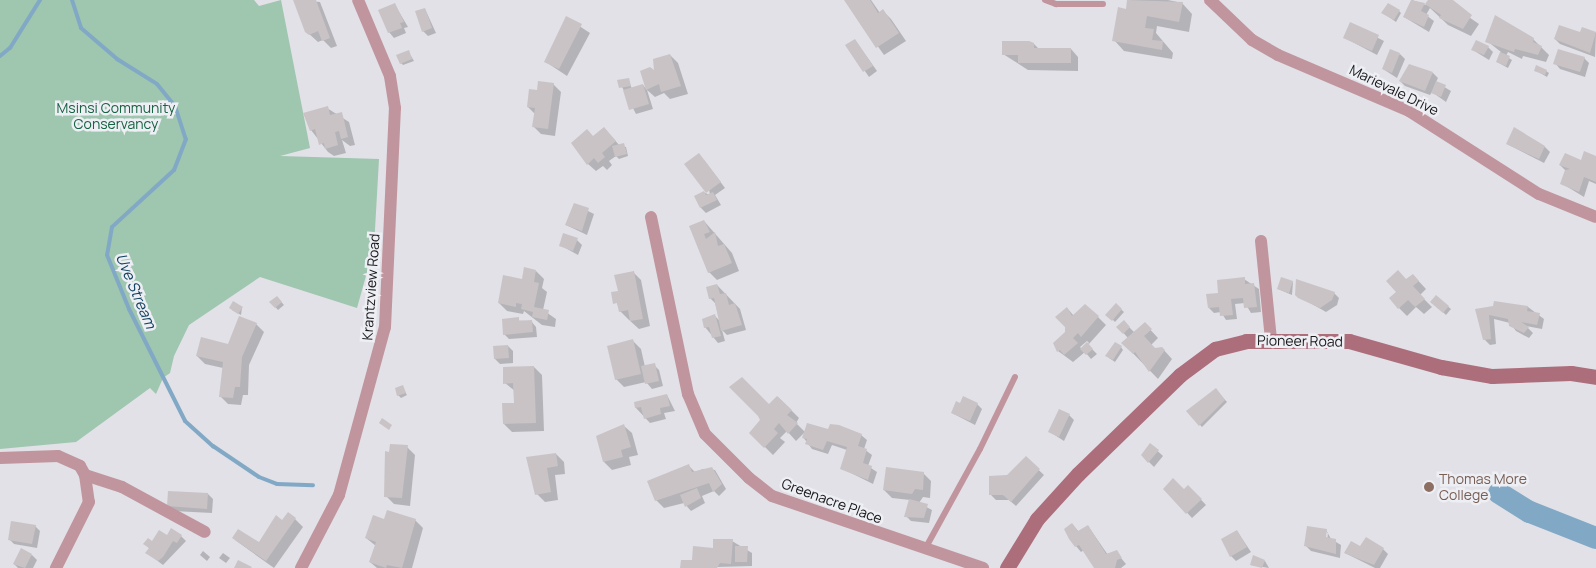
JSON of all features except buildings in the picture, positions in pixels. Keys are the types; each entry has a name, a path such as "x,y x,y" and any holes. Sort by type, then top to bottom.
{"main road":[{"name":"Pioneer Road","path":"1006,568 1037,519 1180,375 1215,349 1246,341 1271,339 1349,341 1441,367 1492,376 1571,373 1596,377"}],"street":[{"name":"Krantzview Road","path":"301,568 338,495 385,327 395,108 390,76 358,0"},
{"name":"Marievale Drive","path":"1210,0 1252,40 1278,55 1409,111 1539,194 1596,217"},
{"name":"Greenacre Place","path":"651,217 688,394 705,434 749,478 772,496 983,568"},
{"path":"1261,241 1271,339"},
{"path":"0,458 58,456 80,466 85,475 89,502 56,568"},
{"path":"85,475 122,487 205,532"}],"lane":[{"path":"1045,0 1056,4 1103,4"},
{"path":"925,549 980,449 1015,376"}],"green space":[{"name":"Msinsi Community Conservancy","path":"0,0 254,0 259,6 281,0 310,148 280,156 379,159 374,247 357,308 260,277 189,325 174,356 170,373 163,378 156,394 150,388 76,442 0,449"}],"waterway":[{"path":"0,56 10,48 40,0"},
{"name":"Uve Stream","path":"72,0 81,28 117,59 157,84 175,106 186,139 174,170 112,227 107,255 129,309 185,421 213,446 259,477 277,484 313,485"},
{"path":"1499,493 1530,512 1596,538"}],"place":[{"name":"Thomas More College","path":"1429,487"}]}
